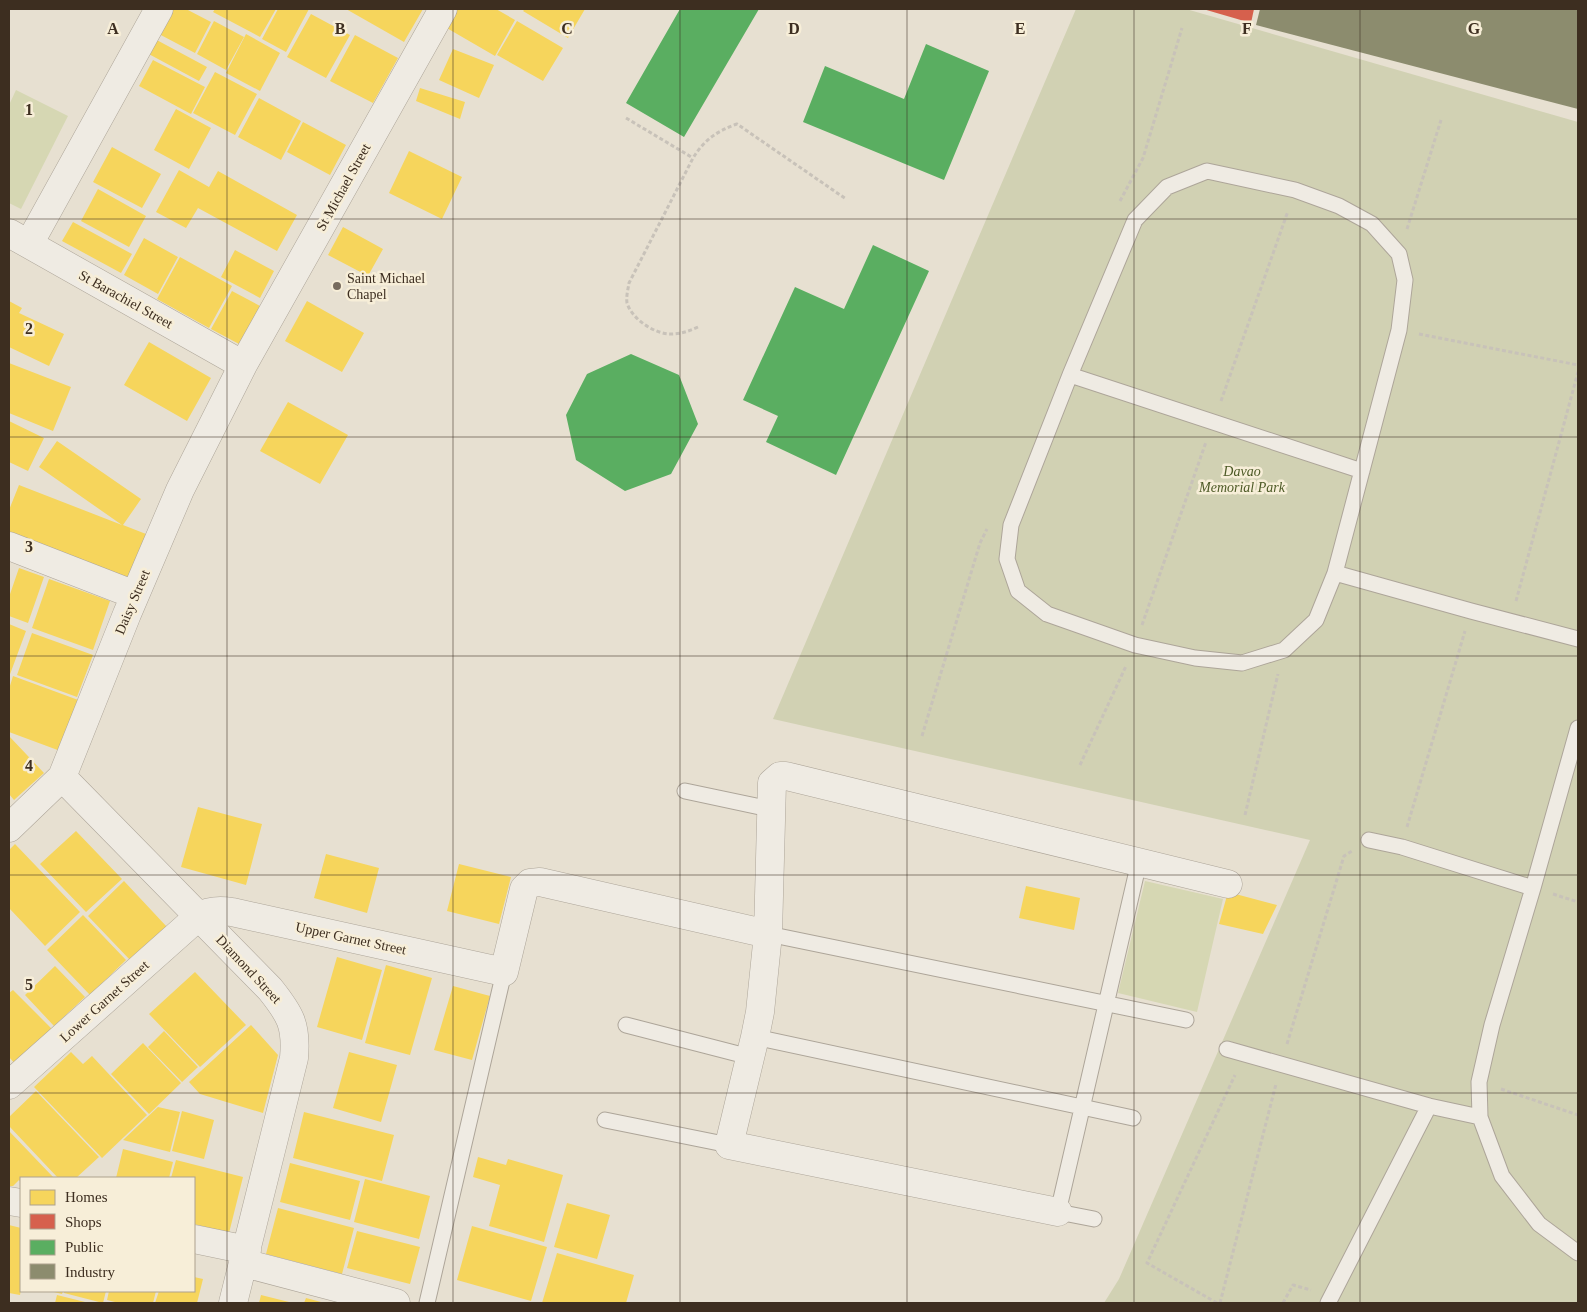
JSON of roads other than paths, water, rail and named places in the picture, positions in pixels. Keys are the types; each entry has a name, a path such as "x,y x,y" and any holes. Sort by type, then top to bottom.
{"street":[{"path":"19,239 159,9"},
{"name":"St Michael Street","path":"243,365 443,9"},
{"name":"St Barachiel Street","path":"19,239 243,365"},
{"name":"Daisy Street","path":"9,828 62,776 135,595 180,490 243,365"},
{"path":"9,546 135,595"},
{"name":"Diamond Street","path":"62,776 275,995 292,1022 296,1041 294,1058 233,1303"},
{"path":"1058,1212 729,1145 760,1012 768,934 772,783 780,776 786,776 1228,884"},
{"path":"504,972 524,889 530,883 540,882 768,934"},
{"name":"Upper Garnet Street","path":"199,916 215,910 232,912 504,972"},
{"name":"Lower Garnet Street","path":"9,1085 199,916"},
{"path":"195,1239 245,1257 396,1303"}],"lane":[{"path":"1207,171 1296,190 1339,206 1372,224 1399,254 1404,280 1400,330 1335,573 1316,620 1284,650 1242,663 1195,658 1135,645 1047,614 1018,591 1008,559 1011,525 1070,375 1135,220 1167,187 1207,171"},
{"path":"1070,375 1362,471"},
{"path":"1335,573 1578,639"},
{"path":"1578,728 1492,1025 1480,1082 1480,1118 1502,1176 1539,1224 1578,1253"},
{"path":"685,791 770,809"},
{"path":"1369,840 1402,847 1533,888"},
{"path":"1094,1218 1058,1212 1139,862"},
{"path":"768,934 1186,1020"},
{"path":"427,1303 504,972"},
{"path":"626,1025 1082,1107 1133,1118"},
{"path":"1227,1049 1429,1106 1480,1118"},
{"path":"1328,1303 1429,1106"},
{"path":"605,1120 729,1145"}],"place":[{"name":"Saint Michael Chapel","path":"337,286"}],"park label":[{"name":"Davao Memorial Park","path":"1242,480"}]}
